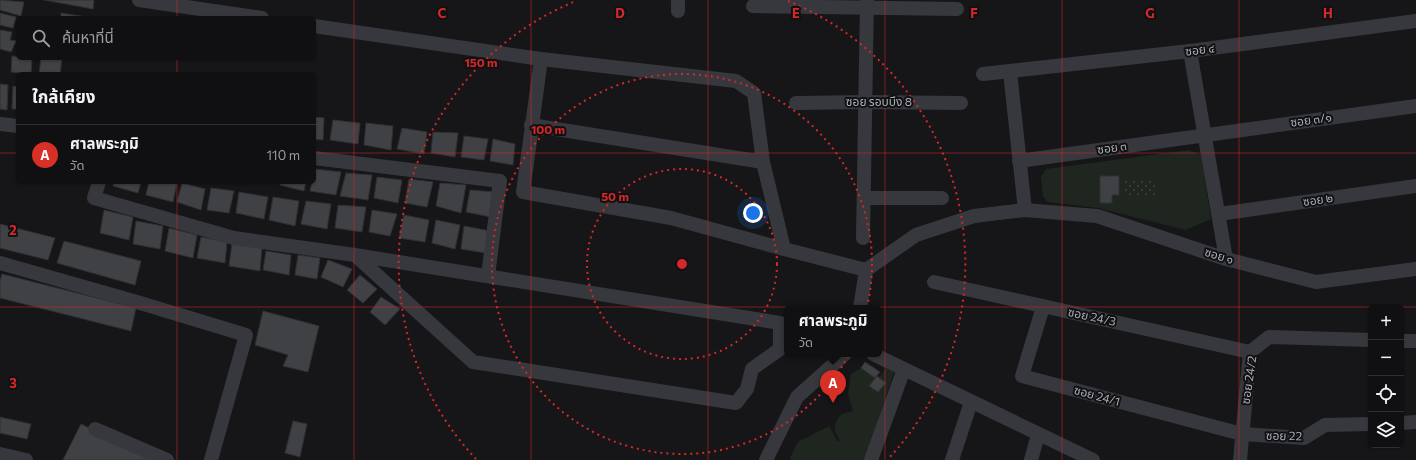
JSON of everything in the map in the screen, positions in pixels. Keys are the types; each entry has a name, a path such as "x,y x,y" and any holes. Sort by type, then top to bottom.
{"street":[{"path":"139,0 248,16"},
{"path":"863,238 867,4"},
{"path":"753,6 867,4 957,9"},
{"name":"ซอย ๔","path":"983,74 1190,51 1416,21"},
{"path":"316,26 541,59 736,81 754,93 763,162 784,249"},
{"path":"1190,51 1206,135 1226,259"},
{"path":"541,59 523,192 671,218 866,270 860,305"},
{"path":"1010,72 1025,210"},
{"name":"ซอย รอบบึง 8","path":"796,103 961,103"},
{"name":"ซอย ๓/๑","path":"1206,135 1416,106"},
{"path":"0,124 16,126"},
{"path":"531,125 763,162"},
{"name":"ซอย ๓","path":"1019,161 1206,135"},
{"path":"316,158 500,181 488,276"},
{"path":"98,184 94,198 226,236 355,255 780,323 780,349 752,369 747,389 736,403 473,362 355,255"},
{"name":"ซอย ๒","path":"1219,214 1416,186"},
{"path":"864,198 942,198"},
{"name":"ซอย ๑","path":"866,270 916,236 974,216 1025,210 1097,216 1226,259 1316,282 1416,269"},
{"path":"0,263 246,335 210,460"},
{"name":"ซอย 24/3","path":"934,282 1250,352"},
{"name":"ซอย 24/1","path":"1043,307 1022,376 1242,434"},
{"name":"ซอย 24/2","path":"1240,460 1250,352 1269,337 1368,340"},
{"path":"1404,341 1416,341"},
{"path":"766,460 797,397 841,357"},
{"path":"879,357 1038,435 1093,460"},
{"path":"871,460 904,369"},
{"path":"952,460 971,402"},
{"path":"1404,423 1416,422"},
{"name":"ซอย 22","path":"1242,434 1304,438 1325,425 1368,424"},
{"path":"95,429 167,460"},
{"path":"1031,460 1038,435"},
{"path":"0,454 26,460"}],"shaded area":[{"path":"1189,150 1201,155 1211,219 1186,230 1098,208 1048,202 1043,197 1041,176 1046,169"},
{"path":"1124,180 1157,180 1157,195 1124,195"},
{"path":"861,368 875,378 869,386 878,392 885,383 879,378 886,368 894,372 865,460 791,460 790,458 798,442 829,426 838,442 840,440 835,430 836,423 842,414 853,411 848,394 851,374"}],"building":[{"path":"0,0 24,2 21,16 0,10"},
{"path":"44,0 94,0 93,9"},
{"path":"0,13 16,17 13,28 0,25"},
{"path":"61,13 80,16 61,16"},
{"path":"0,30 12,32 10,40 16,41 11,52 0,49"},
{"path":"12,56 16,56 16,60 32,60 31,72 11,72"},
{"path":"41,60 62,60 60,72 39,72"},
{"path":"0,84 8,85 7,110 0,109"},
{"path":"13,86 16,87 16,109 12,109"},
{"path":"316,117 324,118 323,140 316,139"},
{"path":"333,120 360,123 358,144 330,140"},
{"path":"366,123 393,126 391,150 364,145"},
{"path":"402,128 427,132 424,154 397,149"},
{"path":"433,132 458,133 455,157 431,153"},
{"path":"464,136 488,139 484,160 461,157"},
{"path":"493,139 515,144 513,165 490,161"},
{"path":"316,169 341,172 336,195 310,191 312,184 316,184"},
{"path":"346,173 372,175 368,200 340,196"},
{"path":"1100,176 1119,176 1119,195 1112,195 1112,203 1100,203"},
{"path":"377,177 402,180 398,203 374,198"},
{"path":"409,179 433,182 427,207 405,203"},
{"path":"440,183 466,185 461,213 436,206"},
{"path":"114,184 140,184 138,193 113,186"},
{"path":"149,184 177,184 173,202 146,195"},
{"path":"182,184 205,189 201,210 177,202"},
{"path":"280,184 306,184 304,191"},
{"path":"211,188 234,191 229,213 207,210"},
{"path":"470,190 494,192 491,217 466,212"},
{"path":"239,192 268,197 264,219 236,213"},
{"path":"273,197 299,201 295,226 269,220"},
{"path":"306,201 331,204 327,229 301,224"},
{"path":"338,205 366,207 362,232 335,228"},
{"path":"104,210 133,217 129,240 100,233"},
{"path":"372,210 397,214 390,236 369,232"},
{"path":"404,215 429,220 425,242 399,238"},
{"path":"436,220 460,225 455,249 432,243"},
{"path":"136,221 163,226 160,249 133,244"},
{"path":"0,224 55,238 48,260 0,248"},
{"path":"464,226 490,231 486,253 461,249"},
{"path":"169,228 197,235 193,258 165,251"},
{"path":"201,237 227,242 225,263 197,258"},
{"path":"64,241 141,261 135,285 57,263"},
{"path":"232,243 262,248 260,271 229,266"},
{"path":"266,251 291,255 289,275 263,270"},
{"path":"298,255 320,258 317,279 295,275"},
{"path":"328,260 352,269 343,287 321,277"},
{"path":"2,274 136,308 131,331 0,298 0,281"},
{"path":"360,275 377,289 363,303 347,290"},
{"path":"381,297 400,309 385,325 370,312"},
{"path":"263,311 319,326 308,372 283,366 288,355 255,345"},
{"path":"865,362 880,372 875,378 861,368"},
{"path":"877,376 886,383 878,392 869,386"},
{"path":"0,417 31,424 27,439 0,433"},
{"path":"293,421 307,424 300,457 285,453"},
{"path":"81,424 156,460 63,460"}],"place":[{"name":"ศาลพระภูมิ","path":"833,403"}]}
